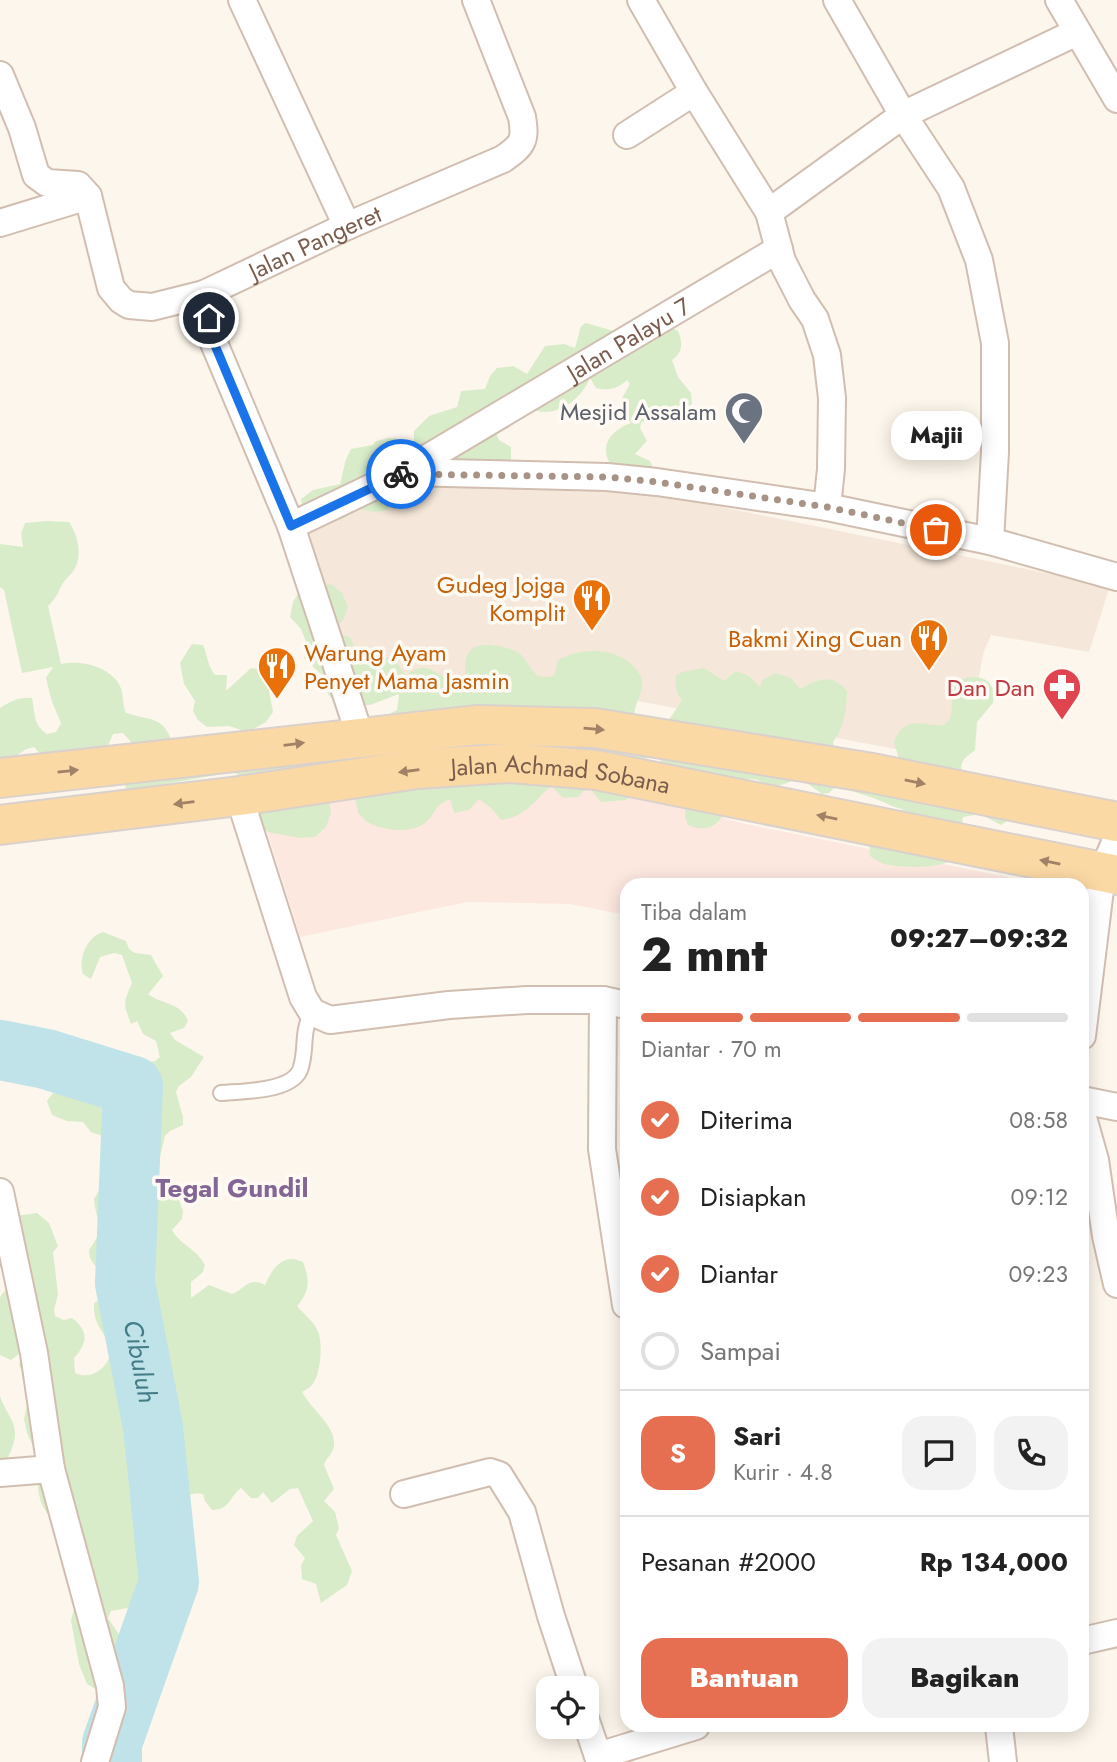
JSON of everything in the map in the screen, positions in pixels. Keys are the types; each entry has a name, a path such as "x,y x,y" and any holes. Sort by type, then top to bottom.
{"main road":[{"name":"Jalan Achmad Sobana","path":"0,778 477,725 595,728 872,773 1117,822"},
{"path":"544,766 548,727"},
{"name":"Jalan Achmad Sobana","path":"0,825 239,796 417,769 511,763 596,770 1109,874"}],"street":[{"path":"242,0 347,226"},
{"name":"Jalan Pangeret","path":"88,196 111,288 129,305 152,307 204,293 347,226 503,159 519,148 524,134 522,117 477,0"},
{"path":"641,0 694,92 769,212 782,261 815,319 827,355 832,398 831,469 827,507"},
{"path":"837,0 902,115 951,188 979,260 995,343 995,452 990,541"},
{"path":"1059,0 1117,99"},
{"path":"769,212 902,115 1077,32"},
{"path":"0,75 22,128 36,175 47,183 78,185 88,196 0,223"},
{"path":"627,135 694,92"},
{"name":"Jalan Palayu 7","path":"291,526 404,472 779,248"},
{"path":"204,293 214,343 291,526 360,736"},
{"path":"404,472 607,477 827,507 990,541 1117,577"},
{"path":"239,796 303,997 312,1012 330,1020 449,1005 527,1000 615,1002 603,1149 620,1264"},
{"path":"1089,994 1117,838"},
{"path":"1089,1101 1117,1107"},
{"path":"1089,1139 1095,1160 1105,1236 1117,1284"},
{"path":"0,1192 34,1353 51,1469 110,1686 111,1707 94,1762"},
{"path":"0,1473 51,1469"},
{"path":"404,1494 490,1472 499,1475 522,1512 571,1676"},
{"path":"1089,1639 1117,1633"},
{"path":"592,1739 599,1759 678,1732"},
{"path":"1000,1732 1003,1762"}],"lane":[{"path":"221,1093 284,1086 296,1079 302,1068 303,1033 312,1012"}],"shaded area":[{"path":"592,482 1110,586 1089,652 991,635 984,651 968,729 955,760 578,690 349,691 292,526 344,496 449,485"},
{"path":"533,785 651,797 741,823 1012,878 620,878 620,914 570,904 467,902 300,937 262,815 338,798"}],"green space":[{"path":"586,323 617,332 668,325 678,331 681,347 672,360 678,377 691,393 692,404 677,414 641,423 640,428 647,441 635,454 650,461 654,470 611,465 606,451 609,439 631,423 621,409 620,402 630,384 627,380 613,388 601,389 596,388 590,378 580,394 566,406 548,412 530,408 496,433 499,440 511,447 511,461 503,468 405,485 398,501 387,510 374,512 357,508 333,523 315,525 303,514 301,499 313,490 340,484 351,449 373,445 376,441 389,438 414,441 414,431 429,416 457,407 461,391 485,389 490,376 497,368 513,366 527,374 545,346 564,344 575,348 581,326"},
{"path":"69,522 78,546 74,570 48,606 61,664 85,664 109,674 120,686 126,713 160,724 173,744 138,750 123,733 113,734 105,753 42,756 34,747 0,764 0,708 15,700 32,698 35,718 42,730 47,734 56,732 61,723 46,678 53,667 22,673 4,590 0,587 0,544 23,547 21,534 25,523"},
{"path":"331,584 342,593 348,607 343,620 333,631 334,634 350,638 357,652 380,655 392,660 406,676 414,670 427,668 452,681 460,682 466,677 467,655 481,645 500,646 517,652 537,675 543,677 554,676 558,660 569,655 604,652 626,660 642,678 634,716 665,726 682,700 675,683 676,676 682,672 704,668 724,681 736,671 749,676 760,687 762,680 776,673 791,678 800,689 819,680 831,680 847,692 844,718 833,742 834,749 904,765 899,759 894,742 900,731 915,723 946,724 951,714 952,684 967,678 982,678 992,686 993,703 977,722 975,750 964,759 961,766 969,796 1009,820 1001,825 980,814 963,817 960,846 952,860 923,867 891,865 870,856 869,841 899,816 903,809 835,787 829,793 822,794 800,778 768,790 758,780 737,779 722,817 709,828 700,828 688,825 685,817 686,802 659,768 661,759 653,757 631,762 632,795 626,800 601,802 591,790 583,791 579,797 563,798 552,787 522,813 501,820 479,799 469,810 454,813 450,799 439,805 425,823 402,830 386,829 369,823 358,813 355,797 326,782 331,813 326,827 315,837 300,838 268,832 256,822 253,807 269,783 257,773 241,776 233,772 126,791 125,782 383,717 397,710 399,694 370,705 339,706 328,694 326,679 304,658 307,644 301,629 290,617 293,602 301,589"},
{"path":"192,644 203,645 215,675 227,675 226,691 251,668 262,670 273,712 266,722 248,732 229,726 207,727 198,720 193,711 195,701 184,684 180,663"},
{"path":"103,932 126,941 129,949 135,953 151,955 163,976 148,994 181,1010 188,1021 184,1028 170,1033 175,1040 204,1057 191,1077 179,1086 176,1092 183,1125 165,1136 159,1160 153,1164 154,1171 166,1181 171,1193 178,1197 183,1211 182,1219 172,1230 205,1265 203,1272 191,1282 191,1298 209,1285 232,1294 251,1283 265,1285 279,1264 290,1259 303,1262 308,1285 297,1306 316,1328 321,1352 314,1382 302,1392 327,1424 334,1438 333,1448 324,1465 334,1489 324,1501 335,1512 339,1528 336,1535 352,1571 347,1585 321,1603 316,1584 302,1579 301,1565 305,1558 294,1545 297,1536 313,1521 298,1488 290,1489 272,1503 263,1492 258,1498 251,1498 241,1488 226,1505 212,1510 203,1494 190,1495 149,1535 154,1559 147,1572 141,1573 163,1594 171,1619 167,1626 161,1627 152,1623 147,1614 146,1597 139,1598 127,1608 111,1611 108,1618 126,1650 127,1666 120,1684 99,1691 87,1684 79,1664 71,1621 76,1600 52,1519 39,1496 39,1452 27,1433 24,1419 29,1396 28,1384 19,1365 23,1351 11,1360 0,1355 0,1297 10,1284 11,1260 0,1268 0,1218 37,1213 49,1223 58,1246 53,1252 58,1294 55,1316 64,1320 72,1318 84,1332 84,1342 74,1358 75,1373 88,1375 98,1371 107,1362 110,1349 96,1320 94,1303 107,1295 112,1287 107,1277 92,1262 89,1250 99,1230 94,1199 98,1192 111,1182 101,1158 106,1143 105,1137 91,1132 83,1122 67,1121 52,1115 47,1101 52,1094 63,1088 91,1095 118,1089 143,1076 143,1068 148,1062 160,1057 156,1041 143,1034 137,1021 131,1024 125,1003 132,983 122,955 114,953 100,957 91,979 83,974 85,949 92,938"},
{"path":"0,1396 15,1433 10,1454 0,1467"}],"waterway":[{"name":"Cibuluh","path":"0,1050 46,1059 133,1086 125,1283 153,1427 169,1582 112,1743 112,1762"}],"way so far":[{"path":"401,474 607,477 657,482 827,507 936,530"}],"place":[{"name":"Mesjid Assalam","path":"744,445"},
{"name":"Majii","path":"936,530"},
{"name":"Gudeg Jojga Komplit","path":"592,632"},
{"name":"Bakmi Xing Cuan","path":"929,672"},
{"name":"Warung Ayam Penyet Mama Jasmin","path":"277,700"},
{"name":"Dan Dan","path":"1062,721"}],"district":[{"name":"Tegal Gundil","path":"232,1188"}],"route":[{"path":"209,318 214,343 291,526 401,474"}]}
